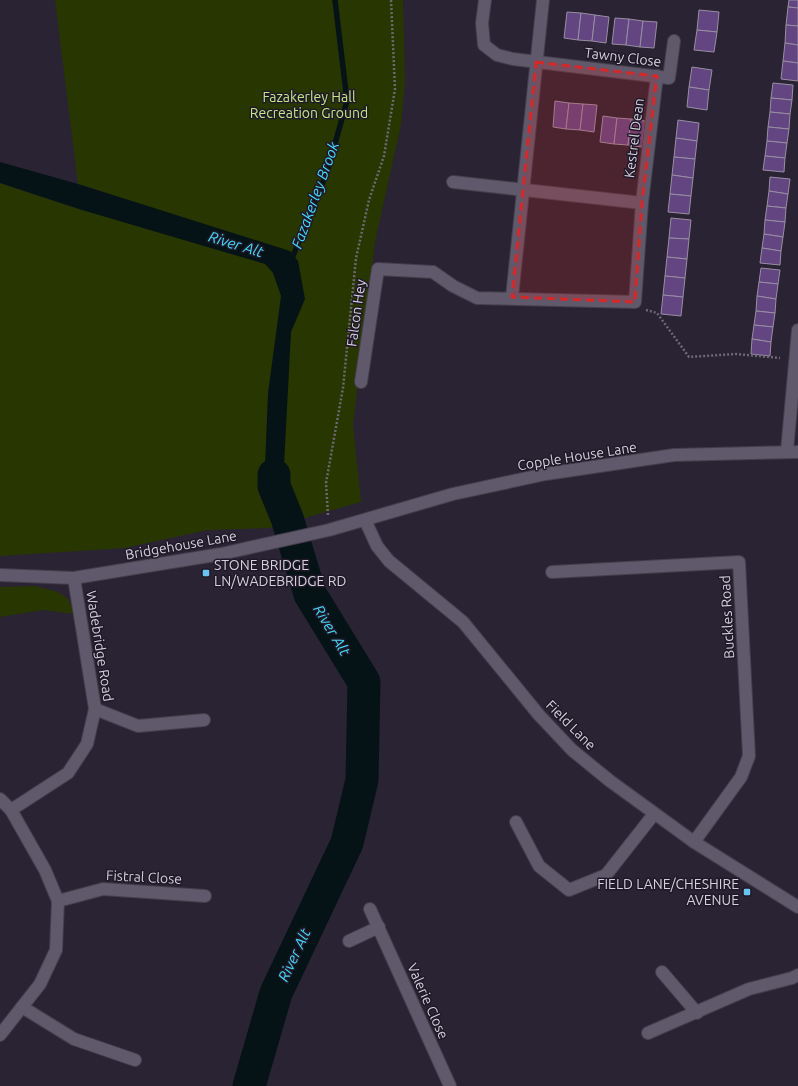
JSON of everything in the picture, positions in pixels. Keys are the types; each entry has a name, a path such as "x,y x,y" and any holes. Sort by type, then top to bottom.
{"street":[{"name":"Tawny Close","path":"485,0 482,23 484,45 497,55 536,62 669,78 674,41"},
{"path":"512,297 536,62 544,0"},
{"name":"Kestrel Dean","path":"635,302 642,203 657,76"},
{"path":"453,182 642,203"},
{"name":"Falcon Hey","path":"361,382 378,269 433,272 453,286 477,298 512,297 635,302"},
{"path":"793,451 794,359 798,330"},
{"name":"Copple House Lane","path":"365,520 453,494 546,474 674,456 793,451"},
{"name":"Bridgehouse Lane","path":"0,575 74,578 221,554 329,530 365,520"},
{"name":"Field Lane","path":"365,520 377,546 389,560 463,622 554,732 610,781 654,814 694,842 798,907"},
{"name":"Buckles Road","path":"552,572 739,562 749,756 741,777 694,842"},
{"name":"Wadebridge Road","path":"11,810 68,772 87,744 95,709 74,578"},
{"path":"95,709 138,726 204,720"},
{"path":"0,799 11,810 45,870 58,901 56,950 40,984 0,1035"},
{"path":"516,822 539,866 569,890 606,875 654,814"},
{"name":"Fistral Close","path":"58,901 103,889 205,896"},
{"name":"Valerie Close","path":"370,909 450,1086"},
{"path":"348,941 379,927"},
{"path":"662,972 697,1013"},
{"path":"648,1033 697,1013 749,988 786,980 798,975"},
{"path":"22,1007 74,1039 135,1060"}],"path":[{"path":"329,530 326,483 343,388 356,258 369,200 384,156 395,89 391,0"},
{"path":"635,302 642,308 657,313 689,357 736,354 794,359"}],"highlighted area":[{"path":"536,62 657,76 642,203 635,302 512,297"}],"green space":[{"name":"Fazakerley Hall Recreation Ground","path":"55,0 403,0 405,82 401,125 375,242 353,425 361,502 269,528 207,530 125,548 0,556 0,183 82,210 203,224 78,184"},
{"path":"35,586 58,592 68,599 75,614 43,610 0,617 0,587"}],"water":[{"path":"0,162 78,184 290,251 298,261 305,299 291,332 283,485 294,516 277,521 264,489 268,393 281,296 273,273 265,264 82,210 0,183"}],"building":[{"path":"789,0 798,0 798,8 788,7"},
{"path":"788,7 798,8 798,26 786,25"},
{"path":"699,10 719,12 717,32 697,30"},
{"path":"567,12 581,13 578,40 564,38"},
{"path":"581,13 595,15 592,41 578,40"},
{"path":"595,15 609,17 606,43 592,41"},
{"path":"615,18 629,19 626,45 612,44"},
{"path":"629,19 643,21 640,47 626,45"},
{"path":"643,21 657,22 654,48 640,47"},
{"path":"786,25 798,26 798,45 785,43"},
{"path":"697,30 717,32 714,52 694,50"},
{"path":"785,43 798,45 798,63 783,61"},
{"path":"783,61 798,63 798,81 781,79"},
{"path":"692,67 712,70 709,90 689,87"},
{"path":"773,83 793,85 792,100 771,98"},
{"path":"689,87 709,90 707,110 687,107"},
{"path":"771,98 792,100 790,114 770,112"},
{"path":"555,101 569,103 566,129 553,127"},
{"path":"569,103 583,104 580,130 566,129"},
{"path":"583,104 597,105 594,132 580,130"},
{"path":"770,112 790,114 789,129 768,127"},
{"path":"603,116 617,118 614,144 600,142"},
{"path":"617,118 631,119 628,145 614,144"},
{"path":"631,119 645,121 642,147 628,145"},
{"path":"678,120 699,123 697,141 676,138"},
{"path":"768,127 789,129 787,143 767,141"},
{"path":"676,138 697,141 695,159 674,157"},
{"path":"767,141 787,143 785,158 765,156"},
{"path":"765,156 785,158 784,172 763,170"},
{"path":"674,157 695,159 693,178 672,175"},
{"path":"672,175 693,178 691,196 670,194"},
{"path":"770,177 790,179 788,194 769,191"},
{"path":"769,191 788,194 786,208 767,206"},
{"path":"670,194 691,196 689,214 668,212"},
{"path":"767,206 786,208 785,222 765,220"},
{"path":"671,218 691,220 689,239 669,238"},
{"path":"765,220 785,222 783,237 764,234"},
{"path":"764,234 783,237 781,251 762,248"},
{"path":"669,238 689,239 687,259 667,257"},
{"path":"762,248 781,251 780,265 760,263"},
{"path":"667,257 687,259 685,278 665,276"},
{"path":"761,268 780,270 778,284 759,282"},
{"path":"665,276 685,278 683,297 663,295"},
{"path":"759,282 778,284 776,299 757,296"},
{"path":"663,295 683,297 681,316 661,314"},
{"path":"757,296 776,299 775,313 756,311"},
{"path":"756,311 775,313 773,327 754,325"},
{"path":"754,325 773,327 771,342 752,339"},
{"path":"752,339 771,342 770,356 751,354"}],"waterway":[{"name":"Fazakerley Brook","path":"291,261 327,172 347,101 335,0"},
{"name":"River Alt","path":"249,1086 276,993 347,843 362,780 364,682 310,594 287,518 274,486 274,475"}],"place":[{"name":"STONE BRIDGE LN/WADEBRIDGE RD","path":"206,573"},
{"name":"FIELD LANE/CHESHIRE AVENUE","path":"747,892"}]}
